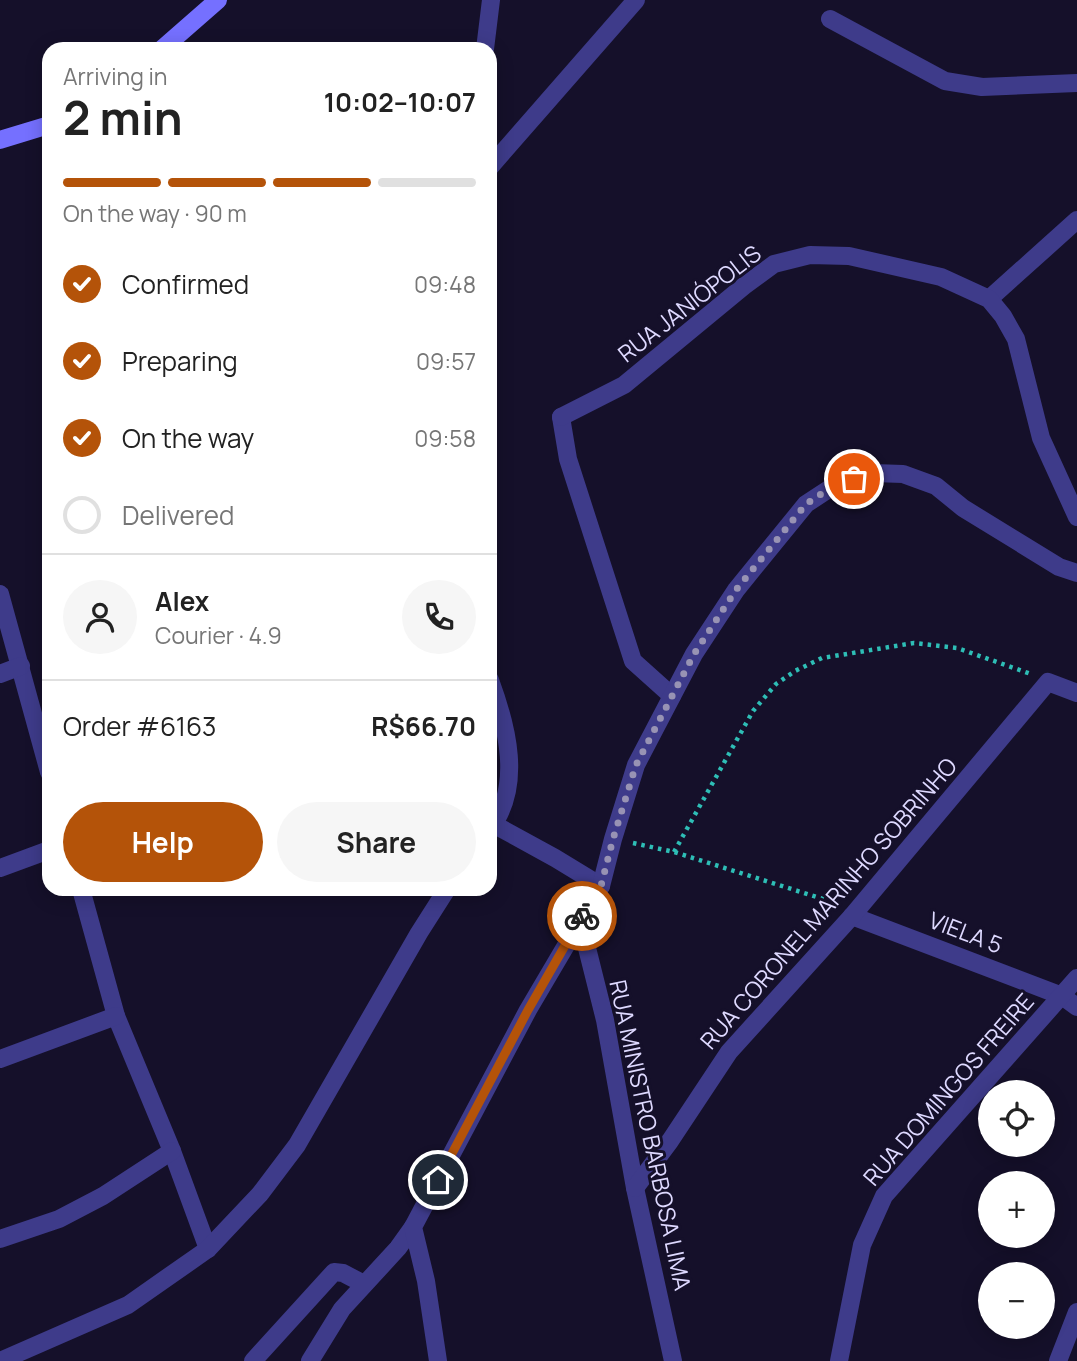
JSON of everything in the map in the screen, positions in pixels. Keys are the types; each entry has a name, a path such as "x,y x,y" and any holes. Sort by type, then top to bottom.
{"main road":[{"path":"170,42 218,0"},
{"path":"0,140 42,127"}],"street":[{"path":"486,42 491,0"},
{"path":"497,159 636,0"},
{"path":"830,19 945,81 982,87 1077,83"},
{"path":"989,299 1077,220"},
{"name":"RUA JANIÓPOLIS","path":"673,696 633,661 568,459 561,417 624,385 774,264 810,255 849,256 941,277 989,299 1003,316 1016,340 1041,438 1077,517"},
{"path":"310,1361 342,1309 398,1248 413,1227 528,1010 601,886 636,765 694,654 736,590 806,504 835,485 873,473 903,474 936,486 963,508 1059,567 1077,573"},
{"path":"0,594 42,746"},
{"path":"0,674 21,666"},
{"path":"1048,682 1077,693"},
{"name":"RUA CORONEL MARINHO SOBRINHO","path":"635,1188 729,1052 914,845 1048,682"},
{"path":"497,711 508,739 509,773 497,816"},
{"path":"497,829 555,858 601,886"},
{"path":"0,868 42,853"},
{"path":"83,896 116,1016 173,1151 208,1249"},
{"path":"0,1361 128,1306 208,1249 260,1194 297,1145 443,896"},
{"name":"VIELA 5","path":"855,913 1062,996 1077,1007"},
{"name":"RUA MINISTRO BARBOSA LIMA","path":"580,920 605,1020 635,1188 673,1361"},
{"name":"RUA DOMINGOS FREIRE","path":"839,1361 862,1245 884,1196 1077,978"},
{"path":"0,1059 116,1016"},
{"path":"0,1239 59,1219 132,1179 173,1151"},
{"path":"413,1227 426,1281 438,1361"},
{"path":"253,1361 334,1272 343,1273 364,1284"},
{"path":"1058,1361 1077,1312"}],"path":[{"path":"674,852 753,711 776,684 822,658 914,643 957,648 1012,666 1048,682"},
{"path":"613,839 674,852 855,913"}],"way so far":[{"path":"582,916 601,886 636,765 694,654 736,590 806,504 835,485 854,479"}],"route":[{"path":"438,1180 528,1010 582,916"}]}
